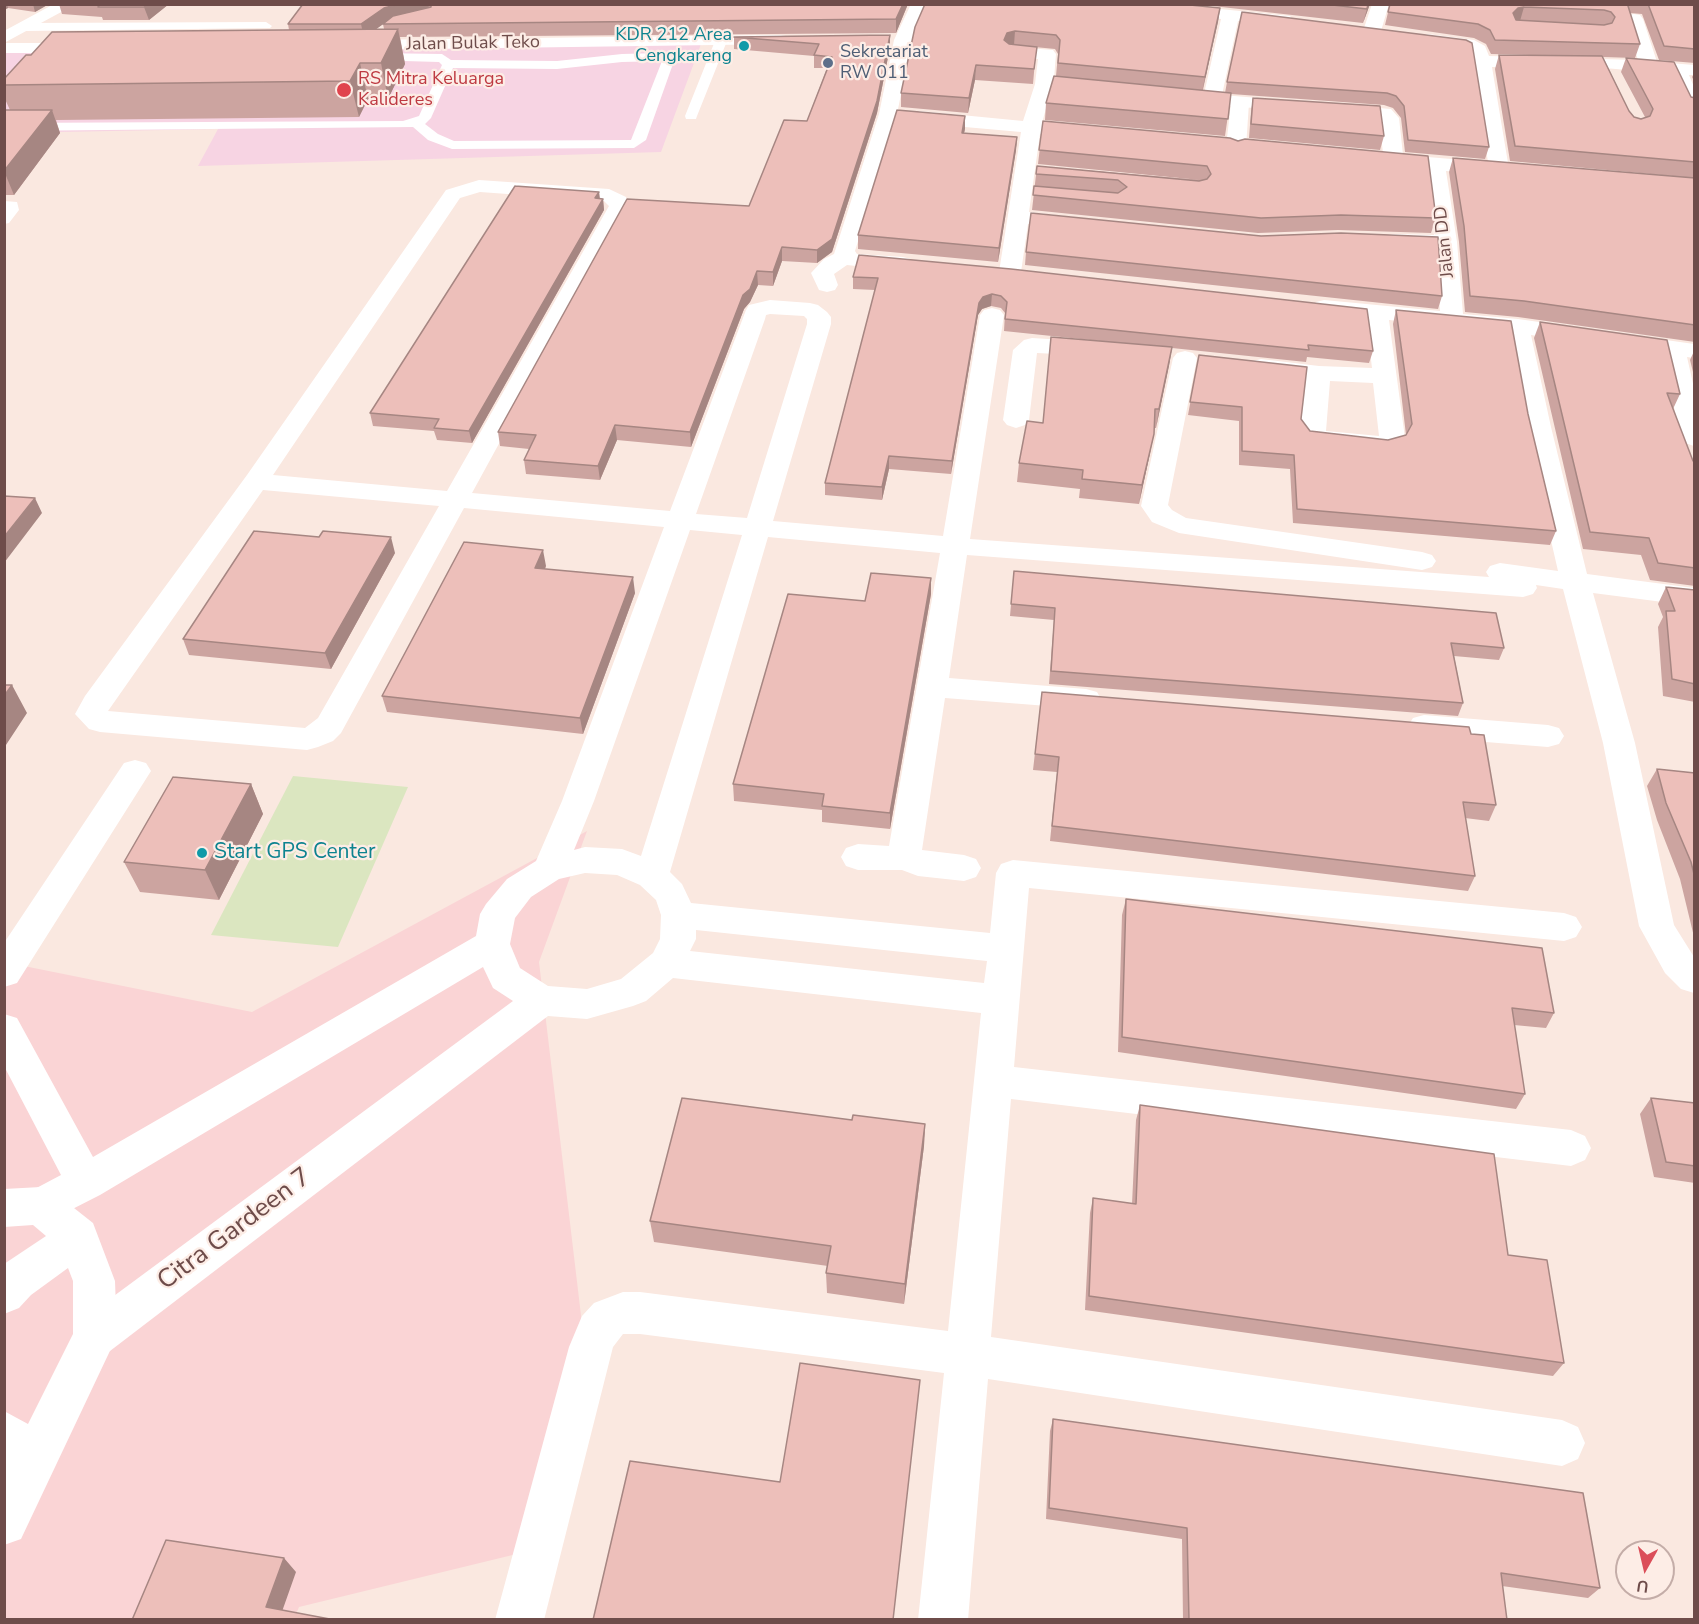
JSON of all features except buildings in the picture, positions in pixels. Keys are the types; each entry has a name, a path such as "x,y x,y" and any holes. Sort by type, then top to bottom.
{"street":[{"path":"4,38 68,4"},
{"path":"827,285 822,273 844,254 888,114 903,40 920,4"},
{"path":"1110,4 1302,22"},
{"path":"1380,4 1366,31 1393,34"},
{"path":"1212,100 1231,14"},
{"path":"1634,19 1643,52 1650,66"},
{"path":"1414,37 1468,44 1479,50 1499,169"},
{"name":"Jalan Bulak Teko","path":"353,49 800,40"},
{"path":"880,40 903,40"},
{"path":"4,48 100,47"},
{"path":"1010,272 1019,217 1031,195 1024,171 1031,128 1044,84 1047,54 1014,52"},
{"path":"1482,61 1528,53 1605,63 1686,69 1695,106"},
{"path":"1605,63 1615,84"},
{"path":"1044,84 1111,91"},
{"path":"1167,96 1240,104 1384,113 1388,116 1394,160"},
{"path":"1236,147 1240,104"},
{"path":"888,114 1111,135"},
{"path":"1214,144 1259,148"},
{"path":"1360,158 1521,170"},
{"name":"Jalan DD","path":"1435,164 1446,242 1452,320"},
{"path":"1024,171 1048,174"},
{"path":"479,186 609,195 619,201 619,206 330,725 322,733 307,739 100,721 91,714 96,703 256,481 453,194 479,186"},
{"path":"1019,217 1098,225"},
{"path":"1370,239 1446,242"},
{"path":"844,254 926,266"},
{"path":"986,270 1034,275"},
{"path":"1306,305 1518,326 1684,350 1695,438"},
{"path":"549,869 578,801 757,310 770,307 810,310 819,317 819,324 652,876"},
{"path":"1318,373 1313,433 1316,438 1384,444 1390,442 1392,438 1377,313"},
{"path":"858,857 894,859 901,858 905,854 992,315"},
{"path":"1518,326 1540,438 1564,540 1578,584 1619,742 1657,926 1678,963 1695,980"},
{"path":"1016,420 1025,350 1032,345 1115,351"},
{"path":"1185,358 1154,506 1162,516 1179,525 1578,584 1695,597"},
{"path":"1241,364 1318,373 1385,376"},
{"path":"256,481 954,546 1523,588"},
{"path":"931,687 1109,701"},
{"path":"1394,724 1548,736"},
{"path":"4,973 135,771"},
{"path":"905,854 910,860 918,863 964,868"},
{"path":"585,860 622,862 652,876 670,893 679,915 678,939 666,963 633,991 587,1004 541,1000 506,978 492,944 498,914 519,888 549,869 585,860"},
{"path":"943,1620 1013,873 1564,927"},
{"path":"679,915 1006,949"},
{"path":"23,1207 86,1182 492,944"},
{"path":"666,963 1001,1000"},
{"name":"Citra Gardeen 7","path":"4,1522 94,1336 541,1000"},
{"path":"4,1029 86,1182"},
{"path":"994,1082 1571,1148"},
{"path":"23,1207 78,1237 94,1281 94,1336"},
{"path":"4,1294 16,1281 78,1237"},
{"path":"519,1620 591,1347 597,1331 609,1318 623,1313 640,1313 967,1355 1562,1443"},
{"path":"4,1434 11,1438 28,1474"}],"lane":[{"path":"26,27 266,26"},
{"path":"353,49 382,31"},
{"path":"691,116 721,41"},
{"path":"353,49 442,58 448,64 557,65 604,59 659,57 667,58 668,61 639,140 634,144 473,145 442,142 416,123"},
{"path":"53,62 86,60"},
{"path":"4,127 416,123 424,118 448,64"},
{"path":"4,205 12,206 12,210 4,220"}],"shaded area":[{"name":"RS Mitra Keluarga Kalideres","path":"701,44 661,152 198,166 218,129 5,133 4,51"},
{"path":"587,831 539,962 585,1349 529,1551 299,1607 294,1619 5,1619 4,962 252,1012"}],"green space":[{"path":"293,776 408,787 338,947 211,935"}],"place":[{"name":"KDR 212 Area Cengkareng","path":"744,46"},
{"name":"Sekretariat RW 011","path":"828,63"},
{"name":"RS Mitra Keluarga Kalideres","path":"344,90"},
{"name":"Start GPS Center","path":"202,853"}]}
